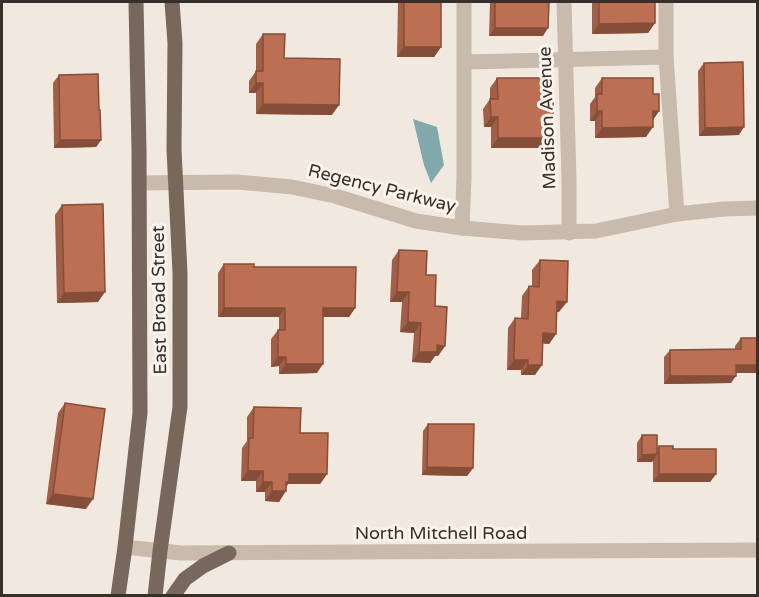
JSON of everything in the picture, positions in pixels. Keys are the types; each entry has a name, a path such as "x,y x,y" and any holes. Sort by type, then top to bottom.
{"main road":[{"name":"East Broad Street","path":"118,596 140,413 136,2"},
{"name":"East Broad Street","path":"155,596 180,407 180,273 174,149 175,43 172,2"},
{"path":"173,596 185,579 203,566 229,553"}],"street":[{"path":"462,228 464,2"},
{"name":"Madison Avenue","path":"564,2 569,233"},
{"path":"666,2 666,57 677,214"},
{"path":"465,62 666,57"},
{"name":"Regency Parkway","path":"139,183 237,182 292,187 335,196 416,220 462,228 522,232 597,231 677,214 758,208"},
{"name":"North Mitchell Road","path":"125,547 181,553 758,550"}],"water":[{"path":"413,119 437,127 444,165 431,183 424,165"}],"building":[{"path":"404,2 441,2 441,47 404,47"},
{"path":"495,2 549,2 548,28 495,28"},
{"path":"599,2 655,2 655,23 599,24"},
{"path":"263,34 285,34 284,58 340,59 339,105 263,104 263,83 256,83 256,71 263,71"},
{"path":"743,62 744,127 705,128 704,63"},
{"path":"98,74 101,140 60,140 59,75"},
{"path":"497,78 546,78 547,98 553,98 553,116 547,116 547,138 498,138 498,117 491,117 490,99 498,99"},
{"path":"602,78 653,78 653,94 659,94 659,111 653,111 653,127 602,128 602,111 597,111 597,94 602,94"},
{"path":"103,204 105,292 64,293 62,205"},
{"path":"399,250 427,251 426,275 436,275 435,306 447,307 445,346 437,345 437,352 419,352 421,323 408,322 409,292 397,292"},
{"path":"540,260 568,261 567,302 557,301 556,334 543,333 542,365 528,365 528,360 514,360 515,318 528,319 529,286 539,287"},
{"path":"224,264 254,264 254,267 356,267 355,308 323,308 323,364 286,364 286,357 278,357 278,330 285,330 285,308 224,308"},
{"path":"741,338 758,338 758,365 736,365 736,376 670,376 670,350 741,349"},
{"path":"65,403 105,409 93,499 53,494"},
{"path":"254,407 301,408 300,433 328,433 327,474 289,474 286,491 272,491 272,482 263,482 263,471 248,471 249,438 253,438"},
{"path":"428,424 474,424 473,468 427,467"},
{"path":"642,435 657,435 657,454 642,455"},
{"path":"659,446 673,446 673,449 716,449 716,474 659,474"}]}
